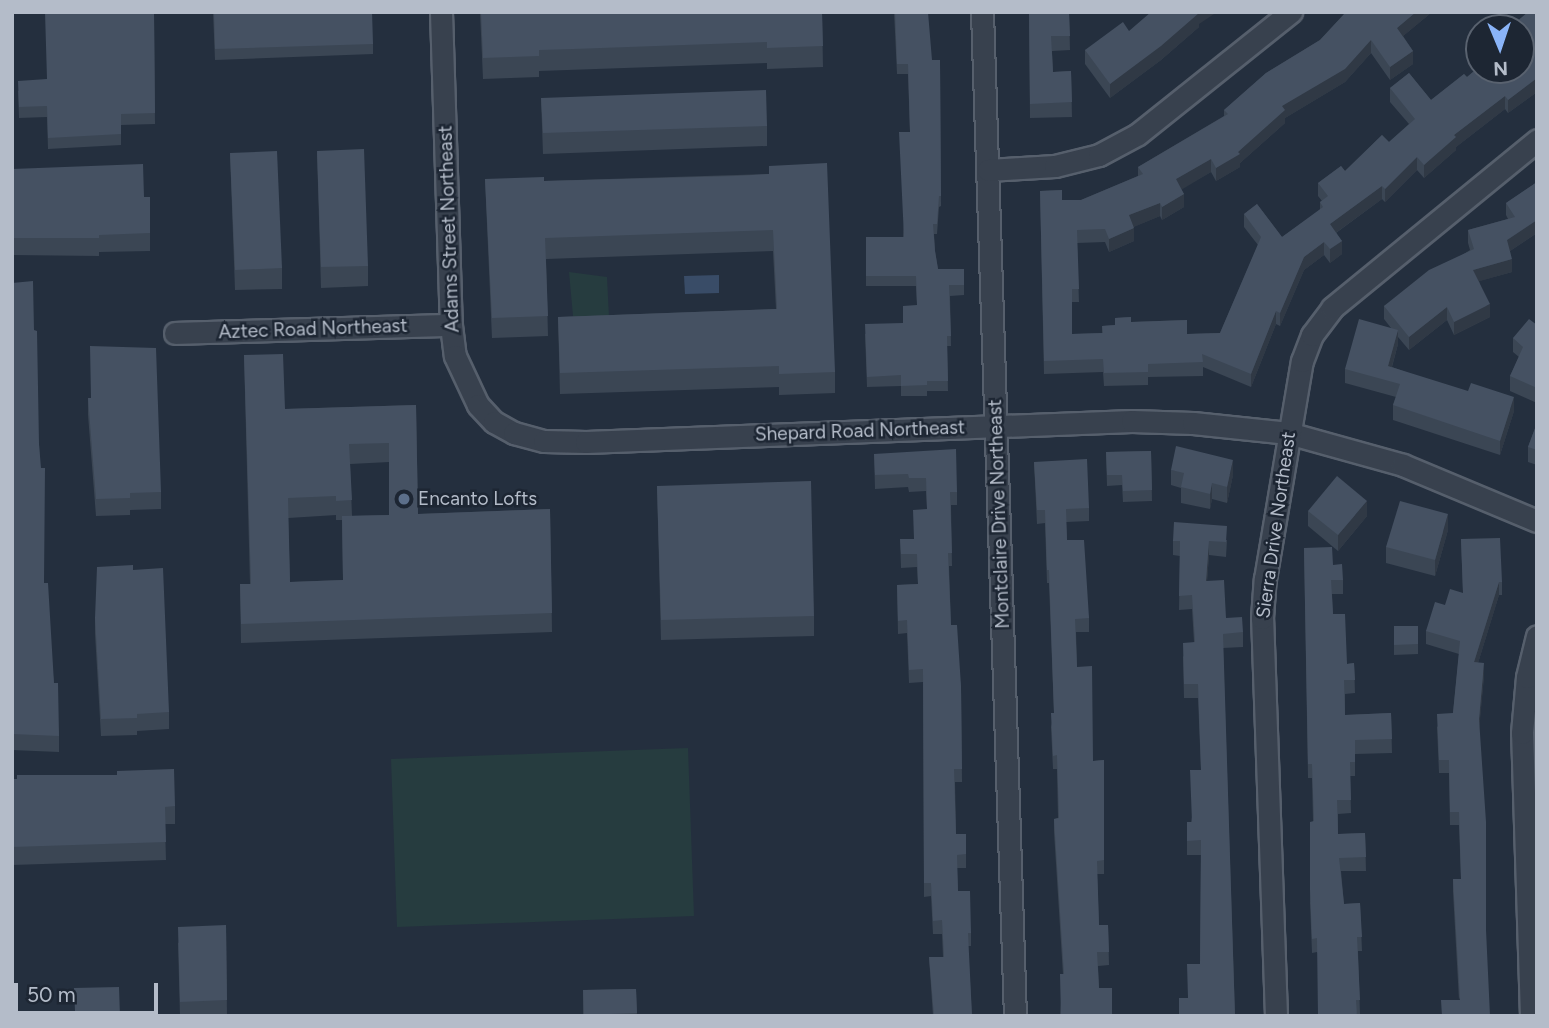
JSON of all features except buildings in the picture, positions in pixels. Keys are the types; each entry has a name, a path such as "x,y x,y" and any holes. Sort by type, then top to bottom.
{"street":[{"name":"Adams Street Northeast","path":"442,12 455,356 478,405 494,422 514,433 544,441 586,442"},
{"name":"Montclaire Drive Northeast","path":"982,12 1015,1016"},
{"path":"988,170 1055,166 1099,155 1138,134 1291,12"},
{"name":"Sierra Drive Northeast","path":"1276,1016 1262,618 1288,433 1302,360 1312,335 1332,308 1537,140"},
{"name":"Aztec Road Northeast","path":"175,333 452,325"},
{"name":"Shepard Road Northeast","path":"586,442 1132,421 1193,423 1288,433 1403,465 1537,521"},
{"path":"1531,1016 1522,733 1527,677 1537,636"}],"green space":[{"path":"569,272 607,277 609,317 573,316"},
{"path":"688,748 694,916 397,927 391,759"}],"water":[{"path":"719,275 719,293 685,294 684,276"}],"place":[{"name":"Encanto Lofts","path":"404,499"}]}
